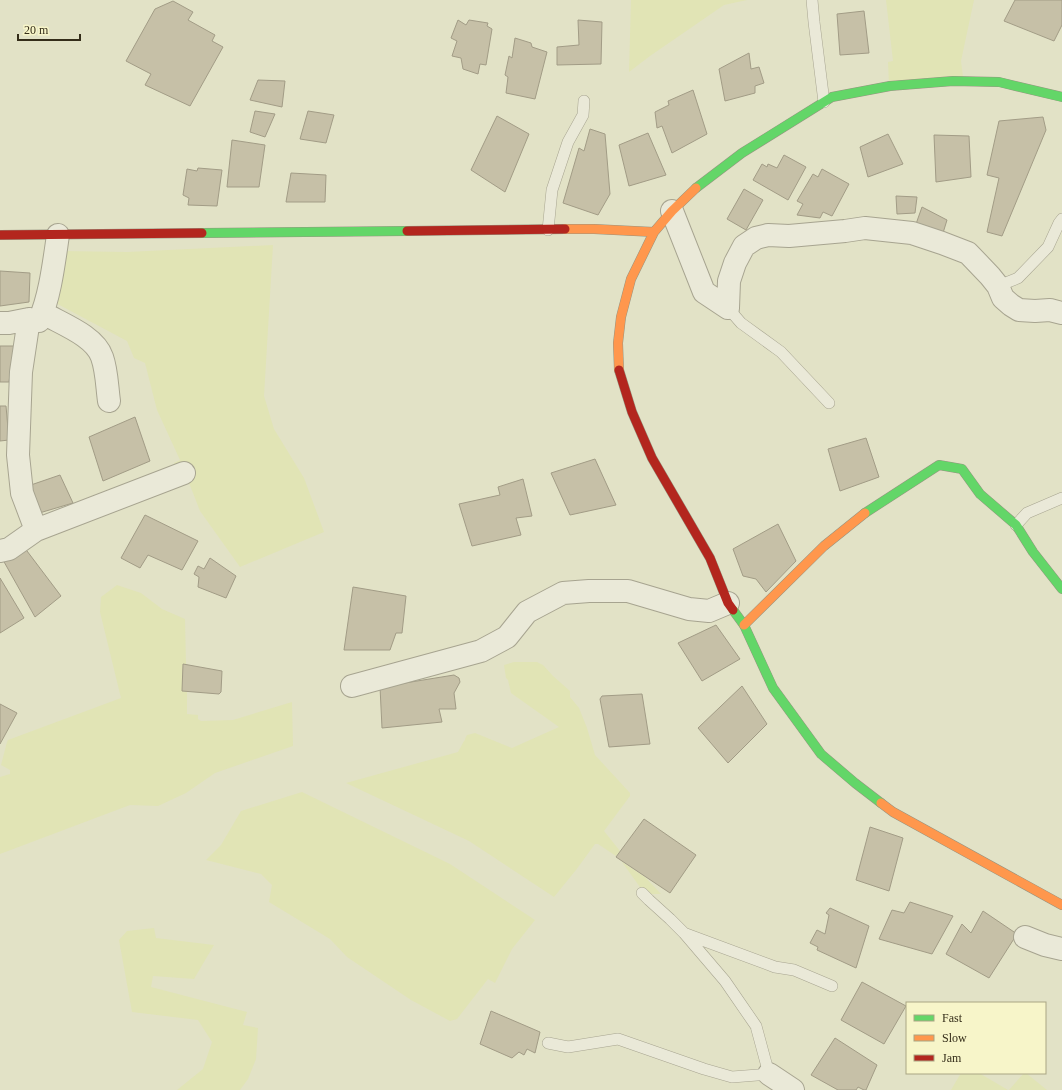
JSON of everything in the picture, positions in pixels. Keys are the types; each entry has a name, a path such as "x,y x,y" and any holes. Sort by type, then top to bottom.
{"main road":[{"path":"1062,97 999,82 953,82 890,86 832,97 742,154 701,184 672,210 654,232 630,279 620,316 618,343 619,369 632,412 652,458 710,558 728,603 744,626 773,688 821,754 855,783 893,812 1062,905"},
{"path":"0,235 594,229 654,232"},
{"path":"744,626 765,606 793,575 835,536 868,511 939,465 962,469 980,494 1016,525 1033,552 1062,589"}],"street":[{"path":"672,210 704,292 728,308"},
{"path":"728,308 729,281 735,263 744,246 756,238 768,235 789,236 864,228 912,233 968,253 982,266 998,286 1003,298 1010,305 1018,310 1050,310 1062,313"},
{"path":"36,530 22,493 18,455 21,372 36,316 50,281 58,235"},
{"path":"0,323 10,323 36,316 87,337 96,345 102,357 109,401"},
{"path":"0,551 9,549 36,530 184,473"},
{"path":"352,686 481,651 507,637 527,612 563,593 628,590 688,609 709,611 728,603"},
{"path":"1025,937 1045,945 1062,949"},
{"path":"769,1074 793,1090"}],"lane":[{"path":"812,0 824,102"},
{"path":"548,230 552,190 568,142 583,115 584,101"},
{"path":"998,286 1018,278 1048,247 1062,219"},
{"path":"728,308 741,323 782,352 829,402"},
{"path":"1016,525 1027,513 1062,498"},
{"path":"548,1043 568,1047 618,1039 704,1069 732,1077 769,1074 756,1026 725,981 684,933 642,893"},
{"path":"684,933 775,967 794,970 832,986"}],"green space":[{"path":"631,0 747,0 724,5 629,72"},
{"path":"886,0 974,0 961,61 963,77 889,84 888,62 893,61"},
{"path":"273,245 264,396 274,429 304,478 324,532 240,567 200,511 186,475 179,477 174,463 180,460 157,410 145,363 134,358 127,341 52,301 60,251 127,252"},
{"path":"117,585 141,593 162,609 185,619 186,665 183,664 182,691 187,692 187,714 198,715 198,719 201,721 233,720 292,702 293,746 215,773 186,793 158,806 130,805 0,854 0,777 10,774 10,770 1,765 8,740 121,698 100,612 101,597"},
{"path":"514,662 537,662 543,665 570,691 570,697 579,708 587,728 595,755 630,793 630,796 604,831 620,851 616,856 598,844 595,844 554,897 469,841 346,783 458,752 467,735 475,733 512,748 559,727 511,693 508,680 506,678 504,665"},
{"path":"302,792 450,864 535,920 512,949 495,983 488,979 457,1019 450,1021 411,1000 347,957 330,939 269,902 272,885 261,874 206,860 221,845 241,811"},
{"path":"622,862 645,877 661,894 645,894"},
{"path":"154,928 156,938 214,945 194,979 153,976 151,987 247,1012 243,1025 258,1028 256,1059 248,1079 240,1090 177,1090 203,1069 212,1042 198,1020 132,1012 119,940 127,931"},
{"path":"960,1074 981,1074 1008,1090 951,1090"},
{"path":"1023,1074 1027,1074 1047,1090 1009,1090"}],"building":[{"path":"1015,0 1062,0 1062,25 1054,41 1004,21"},
{"path":"173,1 193,12 188,20 215,35 212,41 223,47 190,106 145,85 151,74 126,61 155,9"},
{"path":"864,11 869,53 840,55 837,14"},
{"path":"458,20 466,25 469,20 488,23 487,26 492,29 486,65 480,64 478,74 463,69 461,58 452,56 457,41 451,38"},
{"path":"578,20 602,22 601,64 557,65 557,47 579,45"},
{"path":"515,38 531,43 532,47 547,52 535,99 506,93 508,77 505,75 509,56 512,58"},
{"path":"749,53 751,69 759,67 764,83 755,86 755,93 725,101 719,69"},
{"path":"258,80 285,81 282,107 250,100"},
{"path":"693,90 707,134 672,153 662,126 657,128 655,112 669,105 668,101"},
{"path":"255,111 275,114 265,137 250,132"},
{"path":"308,111 334,115 326,143 300,139"},
{"path":"497,116 529,134 505,192 471,170"},
{"path":"1043,117 1046,130 1002,236 987,232 999,178 987,175 999,121"},
{"path":"590,129 605,134 610,194 598,215 563,203 579,148 584,151"},
{"path":"648,133 666,175 629,186 619,145"},
{"path":"888,134 903,164 868,177 860,147"},
{"path":"934,135 969,136 971,177 936,182"},
{"path":"232,140 265,145 259,187 227,187"},
{"path":"784,155 806,167 788,200 753,180 762,164 767,167 768,164 777,168"},
{"path":"198,168 222,170 217,206 188,205 189,198 183,195 187,169 197,171"},
{"path":"822,169 849,184 832,216 823,212 820,218 797,215 803,204 797,201 813,174 818,177"},
{"path":"291,173 326,175 325,202 286,202"},
{"path":"744,189 763,200 746,230 727,219"},
{"path":"896,196 917,197 915,213 897,214"},
{"path":"922,207 947,220 943,233 916,224"},
{"path":"0,271 30,273 29,302 0,306"},
{"path":"0,346 14,346 9,382 0,382"},
{"path":"0,406 6,406 9,440 0,441"},
{"path":"135,417 150,461 103,481 89,437"},
{"path":"866,438 879,477 840,491 828,449"},
{"path":"595,459 616,505 570,515 551,473"},
{"path":"60,475 73,503 36,514 25,487"},
{"path":"523,479 532,516 516,518 521,535 472,546 459,504 500,495 498,487"},
{"path":"145,515 198,541 182,570 148,555 140,568 121,558"},
{"path":"778,524 796,561 766,592 756,579 743,576 733,549"},
{"path":"24,547 61,596 35,617 3,560"},
{"path":"210,558 236,576 226,598 198,587 199,577 194,574 198,566 204,569"},
{"path":"0,578 24,618 0,633"},
{"path":"353,587 406,596 402,633 396,633 390,650 344,650"},
{"path":"716,625 740,659 702,681 678,643"},
{"path":"183,664 222,671 221,692 219,694 182,691"},
{"path":"454,675 459,678 460,682 454,693 456,709 439,709 442,722 382,728 380,687"},
{"path":"742,686 767,724 728,763 698,728"},
{"path":"642,694 650,744 609,747 600,699 602,696"},
{"path":"0,704 17,713 0,744"},
{"path":"644,819 696,855 670,893 616,857"},
{"path":"870,827 903,838 889,891 856,880"},
{"path":"910,902 953,916 932,954 879,939 892,910 904,913"},
{"path":"830,908 869,926 856,968 817,950 818,947 810,943 817,930 825,934 829,915 826,913"},
{"path":"983,911 1017,934 989,978 946,954 962,924 971,933"},
{"path":"862,982 906,1006 884,1044 841,1020"},
{"path":"491,1011 540,1032 535,1053 527,1049 524,1055 519,1052 512,1058 480,1044"},
{"path":"835,1038 877,1065 866,1090 858,1087 856,1090 838,1090 811,1075"}],"traffic: fast":[{"path":"696,188 742,153 832,97 890,86 953,81 999,82 1062,97"},
{"path":"202,233 407,231"},
{"path":"865,513 939,465 962,469 980,494 1016,525 1033,552 1062,589"},
{"path":"733,610 744,625 773,688 821,754 881,803"}],"traffic: slow":[{"path":"619,370 618,343 621,317 631,279 654,232 672,211 696,188"},
{"path":"565,229 654,232"},
{"path":"744,625 824,546 865,513"},
{"path":"881,803 893,812 1062,905"}],"traffic: jam":[{"path":"407,231 565,229"},
{"path":"0,235 202,233"},
{"path":"619,370 632,412 652,458 710,558 728,603 733,610"}]}
